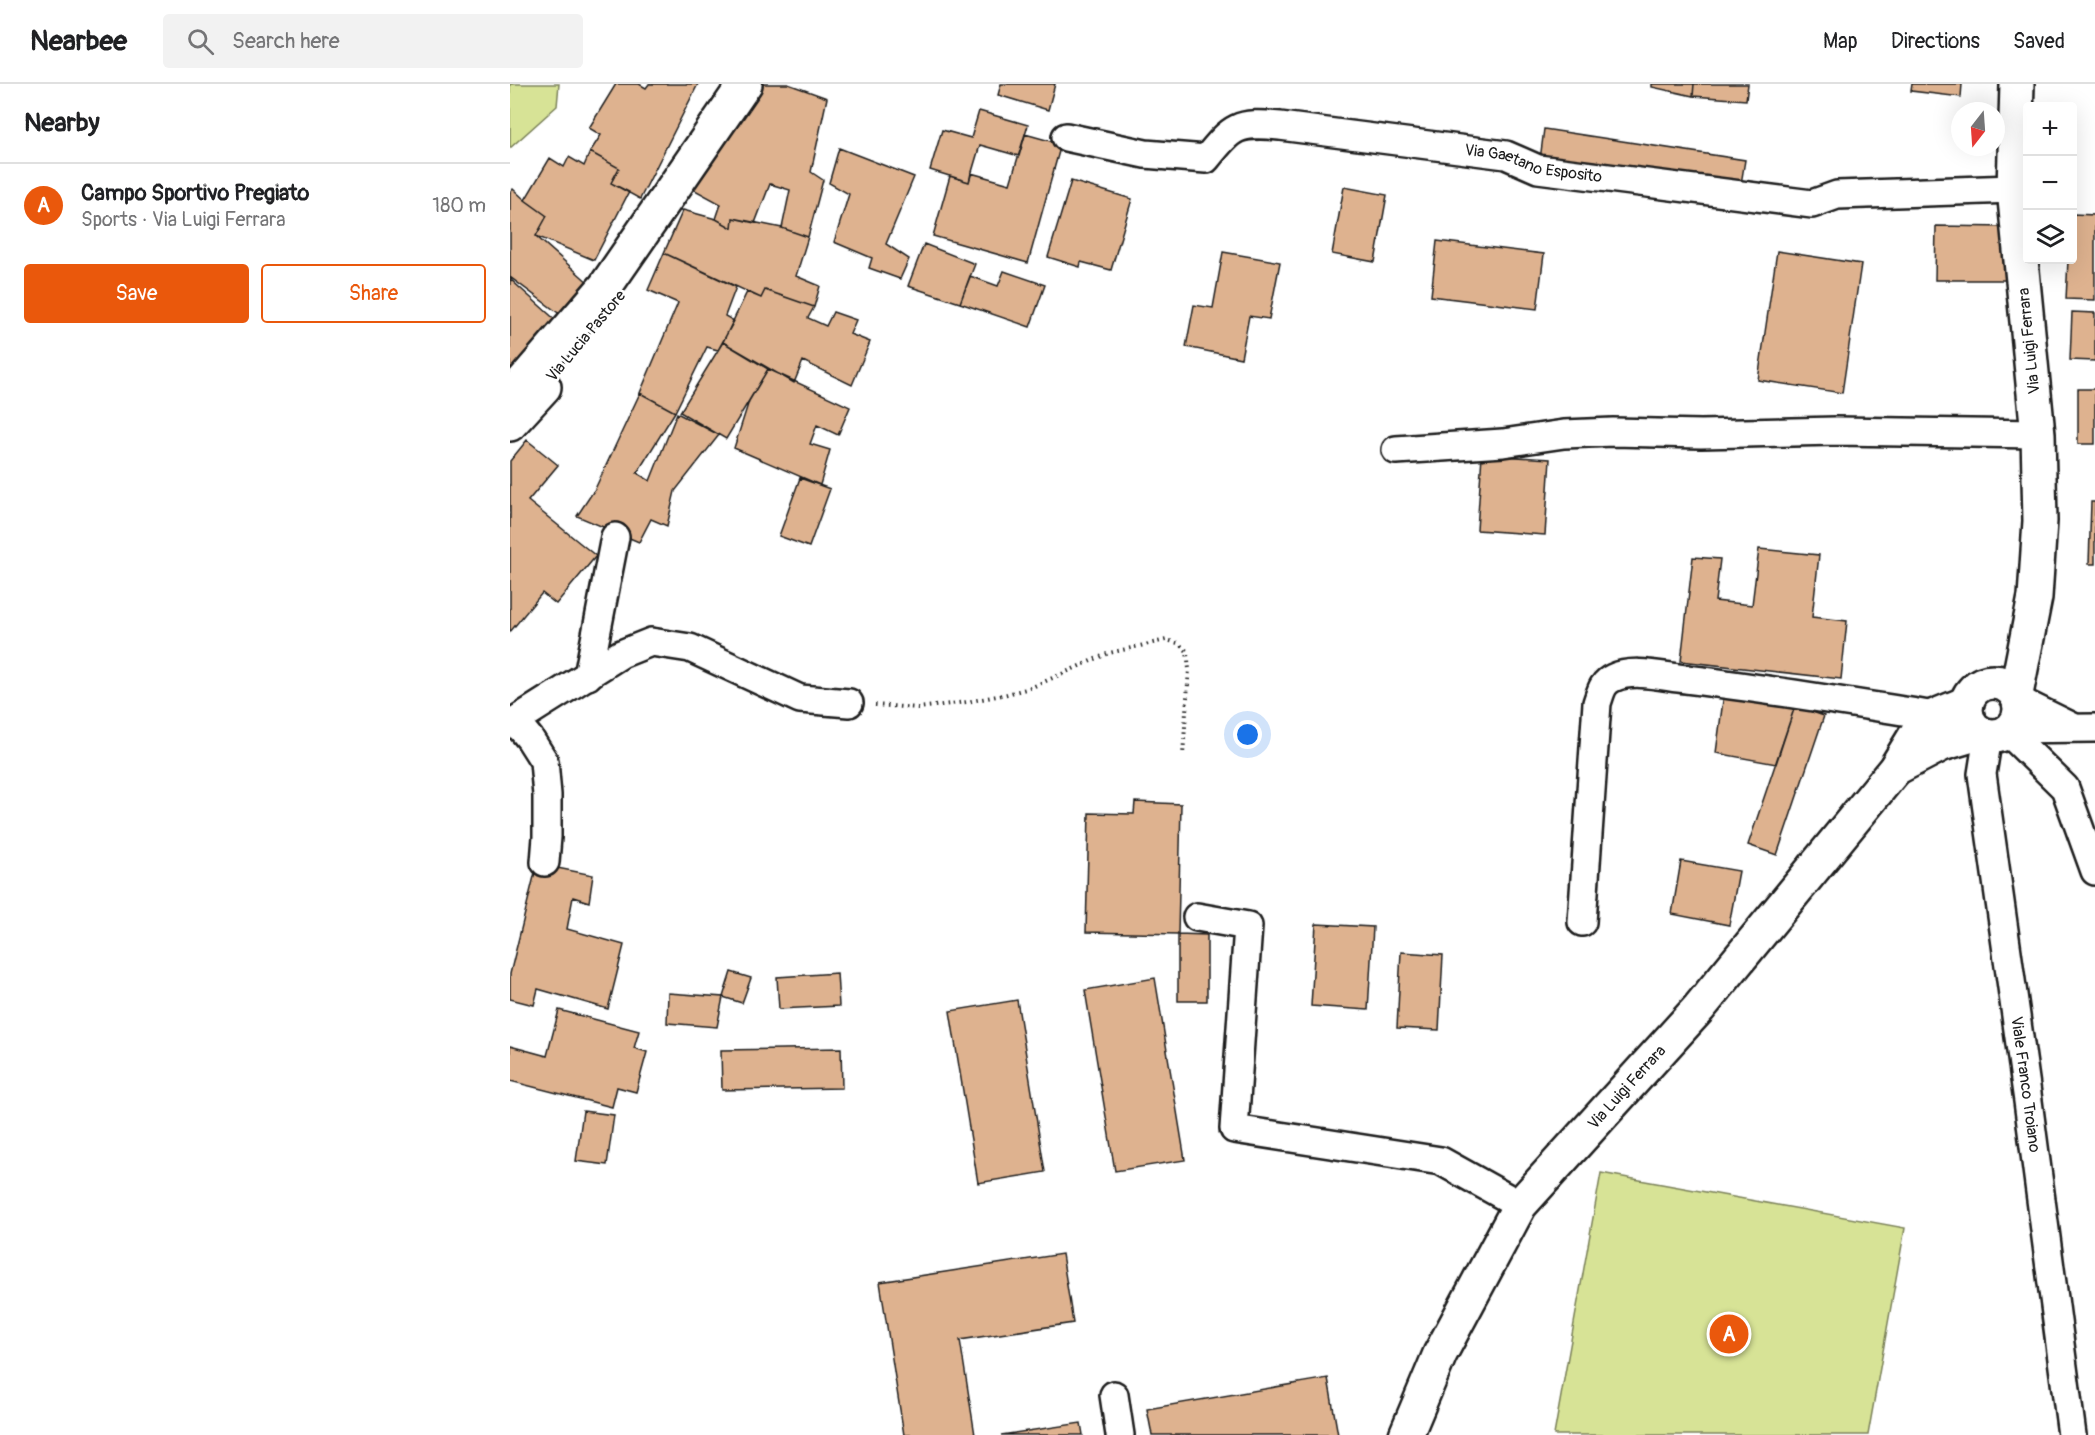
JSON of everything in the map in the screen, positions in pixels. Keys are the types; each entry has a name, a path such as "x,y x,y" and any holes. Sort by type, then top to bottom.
{"street":[{"name":"Via Lucia Pastore","path":"510,397 605,287 745,84"},
{"name":"Via Luigi Ferrara","path":"1894,769 2002,715 2035,597 2040,522 2038,434 2014,189 2017,84"},
{"name":"Via Gaetano Esposito","path":"1066,137 1144,154 1206,159 1235,129 1252,124 1280,126 1506,155 1538,169 1812,204 1837,195 2014,189"},
{"name":"Via Lucia Pastore","path":"510,424 598,327 629,284 662,206"},
{"path":"1396,450 1503,443 1564,434 1613,432 2038,434"},
{"path":"588,676 615,537"},
{"path":"545,862 547,806 544,761 530,739 513,723 621,654 651,642 690,648 800,699 849,703"},
{"path":"1582,922 1597,703 1603,685 1614,677 1637,674 1702,681 1935,716"},
{"name":"Via Luigi Ferrara","path":"1406,1435 1440,1354 1520,1205 1698,1008 1894,769 1917,733 1935,716 1967,702 1966,712 1972,727 2002,715"},
{"path":"2002,715 2085,728"},
{"path":"2002,715 2065,788 2095,871"},
{"name":"Viale Franco Troiano","path":"2002,715 1982,774 2072,1435"},
{"path":"1197,917 1248,926 1234,1130 1441,1161 1520,1205"},
{"path":"1114,1395 1120,1435"}],"path":[{"path":"849,703 918,708 968,702 1030,688 1110,653 1166,640 1178,643 1187,651 1190,669 1183,755"}],"green space":[{"path":"510,84 559,84 557,106 510,148"},
{"path":"1601,1173 1905,1228 1868,1435 1554,1435"}],"building":[{"path":"616,84 639,84 646,88 649,84 698,84 640,199 611,183 619,168 590,152 601,135 589,128"},
{"path":"754,84 788,84 827,98 811,172 823,180 808,237 782,228 790,190 770,184 755,223 733,218 732,228 716,219 721,204 693,189 743,113"},
{"path":"1001,84 1055,84 1048,110 998,95"},
{"path":"1652,84 1694,84 1693,96 1652,87"},
{"path":"1694,84 1748,84 1746,100 1693,96"},
{"path":"1912,84 1962,84 1961,97 1911,91"},
{"path":"979,111 1028,125 1019,156 980,145 969,182 930,170 942,130 971,138"},
{"path":"1544,129 1745,160 1740,190 1540,160"},
{"path":"1025,134 1061,144 1028,263 933,236 950,176 969,182 971,173 1010,184"},
{"path":"839,148 914,177 886,244 909,259 900,279 869,268 872,258 834,242 849,194 829,183"},
{"path":"590,152 619,168 611,183 629,192 594,260 536,236 547,216 525,200 550,158 564,167 569,157 584,166"},
{"path":"1071,181 1132,199 1111,270 1081,262 1080,267 1048,257"},
{"path":"1344,187 1387,195 1375,262 1332,254"},
{"path":"513,189 547,216 536,236 590,284 565,318 510,277 510,193"},
{"path":"683,210 716,219 732,228 733,218 782,228 808,237 796,276 820,286 814,307 765,290 761,298 664,253"},
{"path":"2077,214 2095,215 2095,300 2066,299 2068,264 2077,264"},
{"path":"1936,226 2009,227 2009,280 1935,280"},
{"path":"1437,241 1544,254 1537,309 1431,296"},
{"path":"924,244 975,264 960,303 908,286"},
{"path":"1777,251 1861,264 1842,393 1758,380"},
{"path":"1223,252 1280,262 1269,319 1249,316 1241,358 1186,347 1194,305 1213,308"},
{"path":"664,253 736,287 725,316 734,321 718,350 707,347 675,412 640,393 678,303 648,290"},
{"path":"1004,271 1045,285 1030,327 960,303 970,276 998,286"},
{"path":"510,279 559,323 510,373"},
{"path":"765,290 814,307 808,318 826,326 833,312 856,320 850,334 870,342 852,385 803,361 794,383 723,342 747,292 761,298"},
{"path":"2072,312 2095,313 2095,361 2070,360"},
{"path":"723,342 768,369 726,439 680,412"},
{"path":"768,369 850,407 838,435 817,425 810,444 830,450 820,485 734,448 749,401"},
{"path":"2078,389 2095,389 2095,444 2078,444"},
{"path":"640,393 675,412 637,473 650,481 677,413 719,435 675,491 667,526 651,519 639,542 577,516 595,489"},
{"path":"527,440 558,465 528,501 596,556 556,604 542,593 510,632 510,461"},
{"path":"1482,455 1550,459 1545,535 1477,530"},
{"path":"800,478 830,489 809,547 779,536"},
{"path":"2091,502 2095,502 2095,564 2089,564"},
{"path":"1759,549 1819,555 1812,617 1847,621 1841,679 1681,661 1693,557 1720,559 1715,601 1752,605"},
{"path":"1724,693 1795,706 1776,764 1716,753"},
{"path":"1795,706 1824,716 1777,855 1748,845"},
{"path":"1135,802 1181,804 1178,934 1086,932 1089,813 1134,814"},
{"path":"1681,861 1739,871 1729,925 1672,914"},
{"path":"537,864 593,875 589,902 573,897 567,929 624,945 608,1009 538,989 534,1005 510,999 510,974"},
{"path":"1316,924 1373,927 1368,1010 1311,1006"},
{"path":"1178,934 1207,935 1207,1001 1178,1001"},
{"path":"1401,952 1443,955 1439,1030 1397,1028"},
{"path":"731,972 751,978 742,1003 723,997"},
{"path":"837,973 839,1006 779,1009 777,977"},
{"path":"1155,978 1185,1160 1115,1171 1085,990"},
{"path":"668,993 723,997 717,1027 667,1023"},
{"path":"1017,1000 1045,1172 978,1183 950,1011"},
{"path":"559,1010 639,1031 634,1048 647,1052 636,1092 617,1087 612,1107 510,1081 510,1046 547,1056"},
{"path":"841,1048 842,1088 722,1090 721,1050"},
{"path":"583,1111 614,1115 607,1165 576,1161"},
{"path":"1062,1254 1073,1323 960,1340 975,1435 904,1435 880,1282"},
{"path":"1328,1378 1338,1435 1152,1435 1147,1409"},
{"path":"1081,1423 1083,1435 1001,1435"}],"place":[{"name":"Campo Sportivo Pregiato","path":"1729,1334"}]}
